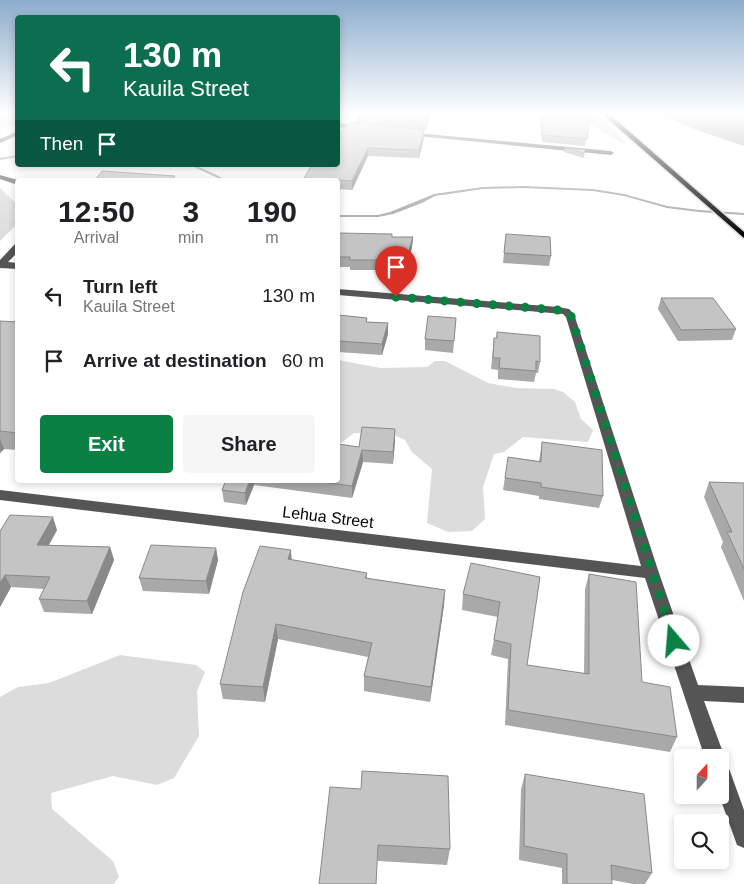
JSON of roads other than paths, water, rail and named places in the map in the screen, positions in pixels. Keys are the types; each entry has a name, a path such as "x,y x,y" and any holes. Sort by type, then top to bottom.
{"main road":[{"path":"651,154 744,236"}],"street":[{"path":"0,177 15,182"},
{"path":"0,265 15,249"},
{"path":"0,265 15,266"},
{"path":"340,292 558,310 566,311 571,316 651,573 712,749"},
{"name":"Lehua Street","path":"0,495 651,573"},
{"path":"691,692 744,695"},
{"path":"729,793 743,828"}],"waterway":[{"path":"0,159 15,156"},
{"path":"196,167 221,178"},
{"path":"340,216 378,216 391,213 434,195 483,188 523,187 593,190 624,195 667,207 744,214"}]}
